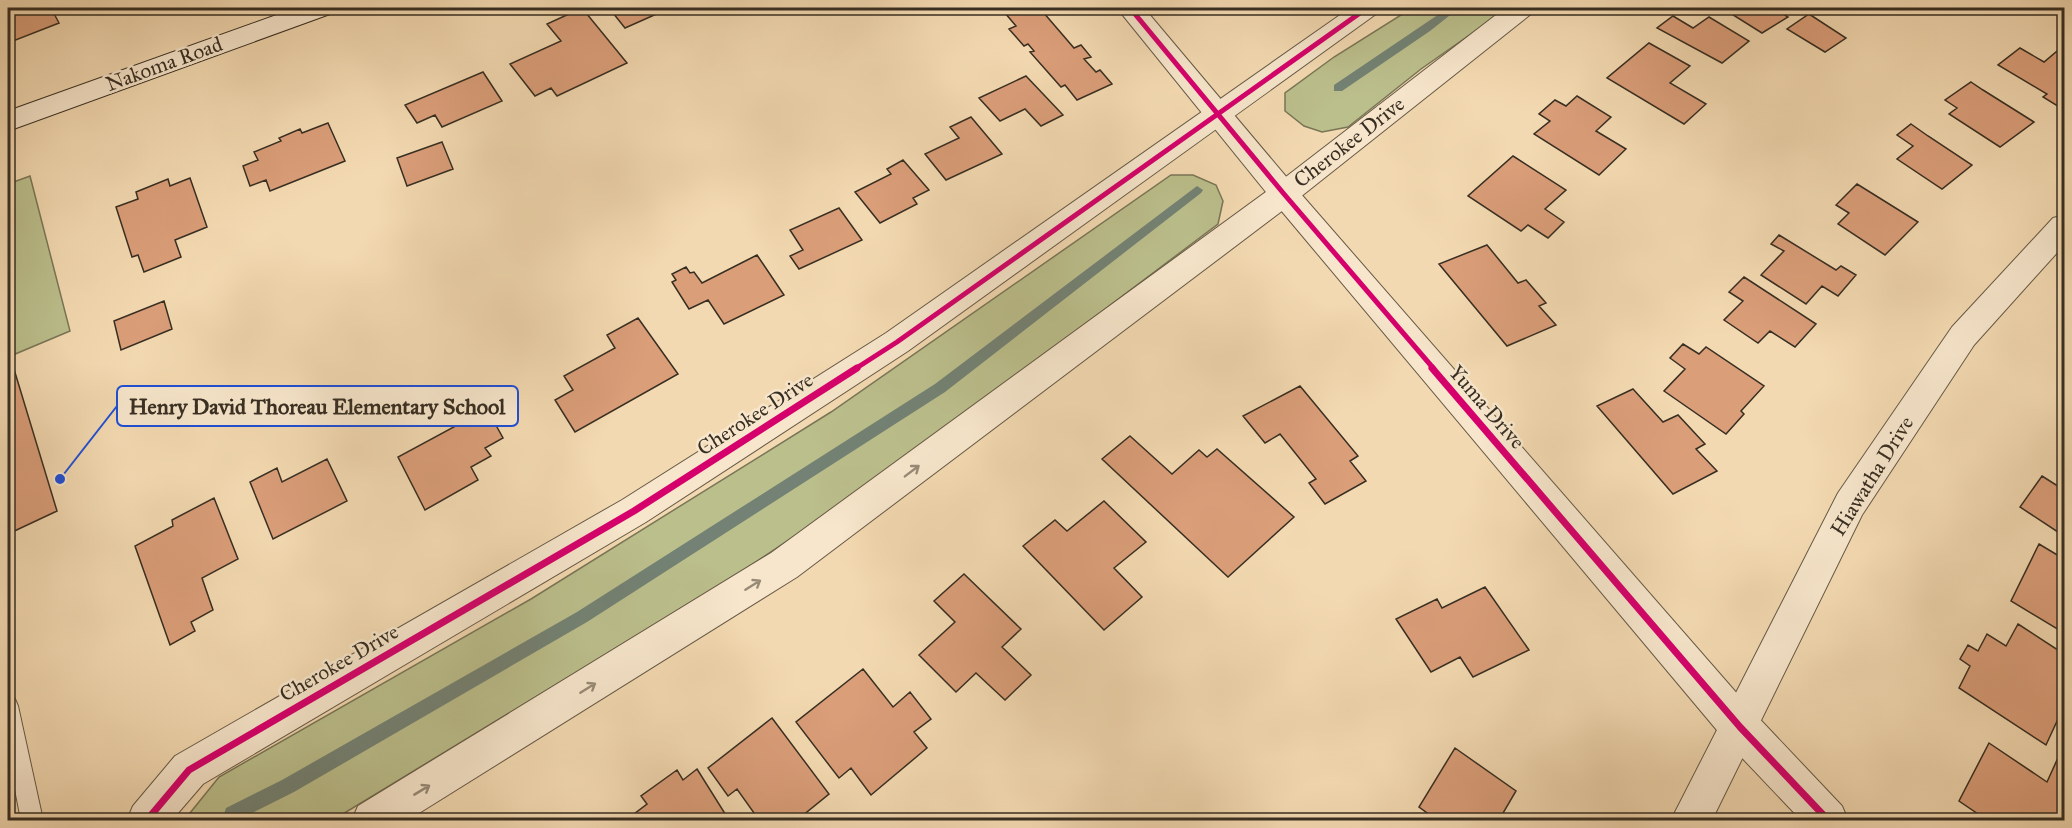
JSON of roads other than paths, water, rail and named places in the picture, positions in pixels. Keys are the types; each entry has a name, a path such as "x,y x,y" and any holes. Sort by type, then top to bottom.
{"street":[{"name":"Nakoma Road","path":"8,121 321,8"},
{"name":"Yuma Drive","path":"1131,8 1284,194 1740,727 1828,820"},
{"name":"Cherokee Drive","path":"147,820 189,770 634,511 897,342 1367,8"},
{"name":"Cherokee Drive","path":"372,820 784,565 1284,194 1522,8"},
{"name":"Hiawatha Drive","path":"1691,820 1740,727 1850,504 1963,336 2064,226"}],"lane":[{"path":"8,706 32,820"}],"waterway":[{"path":"1338,88 1454,8"},
{"path":"232,814 288,786 582,617 940,388 1197,190"}],"place":[{"name":"Henry David Thoreau Elementary School","path":"60,479"}]}
